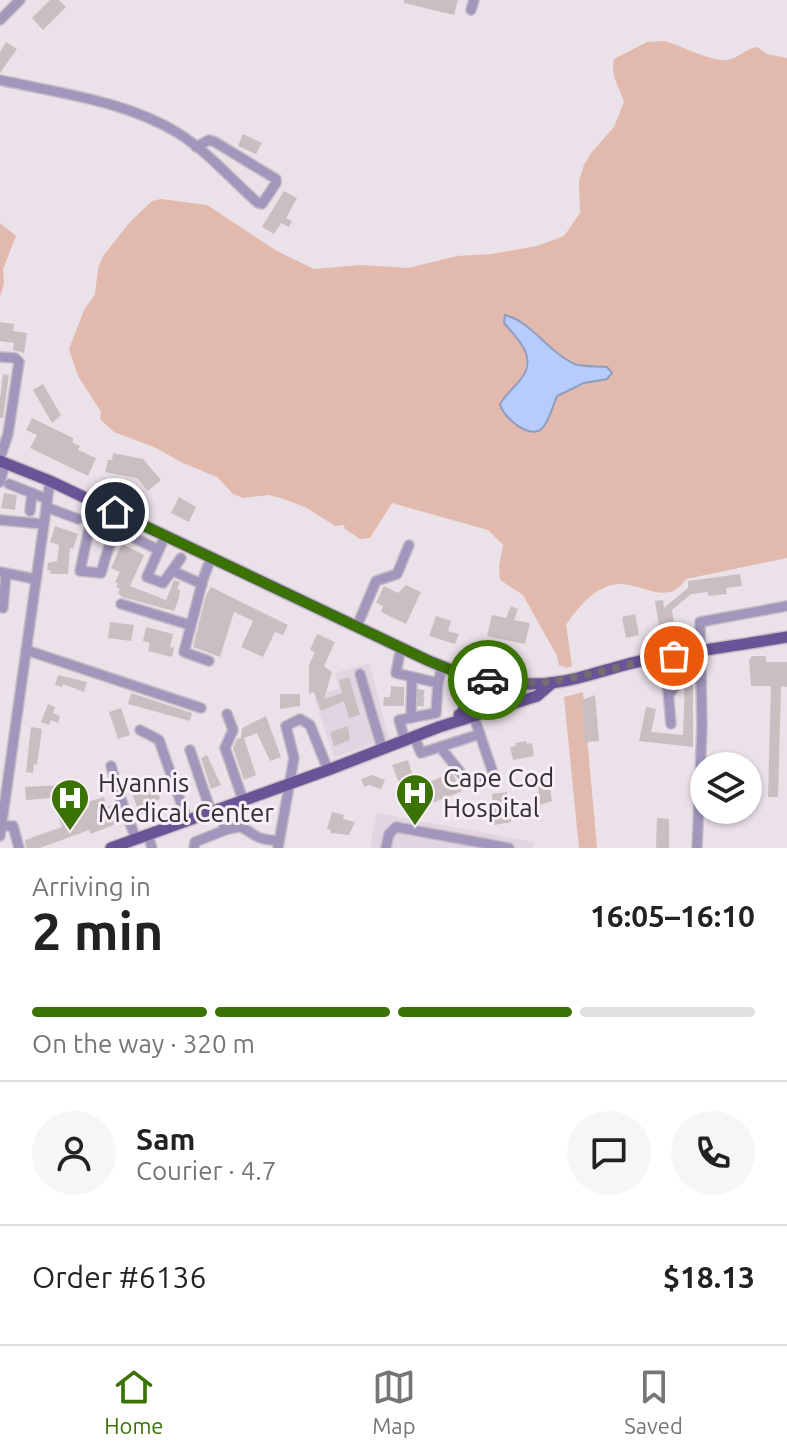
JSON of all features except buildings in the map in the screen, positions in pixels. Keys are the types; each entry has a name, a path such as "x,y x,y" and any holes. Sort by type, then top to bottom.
{"main road":[{"path":"2,461 460,674 500,682 553,683 670,656 787,637"},
{"path":"460,674 469,696 468,715"},
{"path":"468,715 500,682"},
{"path":"111,848 147,842 187,820 328,770 468,715 537,696 553,683"}],"street":[{"path":"0,20 20,0"},
{"path":"0,80 122,109 176,132 258,203 262,204 276,183 276,179 215,142 209,140 196,147"},
{"path":"0,357 15,358 19,362 4,433 4,483 32,493 78,519"},
{"path":"19,848 13,826 1,831 3,794 50,481"},
{"path":"30,511 32,493"},
{"path":"95,502 80,571 101,573 109,545 130,519"},
{"path":"91,516 109,523 115,512"},
{"path":"0,520 43,524"},
{"path":"122,532 159,550"},
{"path":"165,536 147,577 163,583 181,558"},
{"path":"357,626 376,581 397,574 409,545"},
{"path":"209,661 184,652 211,558"},
{"path":"173,571 202,584"},
{"path":"3,608 3,572 35,579"},
{"path":"121,604 190,625"},
{"path":"697,848 702,727 700,622 787,606"},
{"path":"401,647 396,673 438,683"},
{"path":"26,650 201,708"},
{"path":"669,694 679,686 670,656"},
{"path":"670,656 671,724"},
{"path":"440,727 436,704 442,666"},
{"path":"360,674 382,748"},
{"path":"411,718 417,697 412,677"},
{"path":"417,697 436,704"},
{"path":"436,704 411,718 399,720 421,753 480,734"},
{"path":"227,714 233,730 225,748 243,800"},
{"path":"468,715 480,734 492,770"},
{"path":"194,848 195,842 239,826 279,845 294,758 286,726 300,719 310,725 328,770"},
{"path":"140,730 159,740 187,820"},
{"path":"0,747 12,748"},
{"path":"440,747 465,778 479,777"},
{"path":"190,750 225,830"},
{"path":"111,766 119,794 147,842"},
{"path":"386,848 389,834 396,827 509,848"}],"shaded area":[{"path":"664,41 721,60 731,59 757,47 767,54 787,58 787,558 686,579 670,592 661,593 622,584 604,587 585,601 566,625 572,666 567,668 559,665 523,595 500,580 503,545 488,530 392,503 370,538 360,539 344,525 335,526 307,508 281,498 268,495 243,498 233,494 217,477 114,432 100,419 101,412 78,376 69,349 84,310 95,294 98,268 103,256 130,222 152,201 161,199 207,205 277,251 314,269 361,265 408,268 457,256 537,246 564,236 580,213 579,181 584,165 614,127 624,102 614,75 614,59 647,42","holes":["508,315 568,360 590,366 595,380 557,396 547,422 540,430 513,424 518,382 523,376 528,356"]},
{"path":"0,223 16,236 3,269 4,283 0,297"},
{"path":"369,663 389,738 334,757 314,697 339,688 335,673"},
{"path":"583,692 597,848 579,848 564,697"},
{"name":"Cape Cod Hospital","path":"377,813 533,842 533,848 370,848"}],"water":[{"path":"505,315 524,324 557,353 575,364 607,367 612,373 607,379 584,383 557,396 548,419 539,431 519,427 500,404 526,371 527,356 504,323"}],"tunnel":[{"path":"415,693 425,695"},
{"path":"415,701 424,702"}],"way so far":[{"path":"488,680 511,684 553,683 645,660 674,656"}],"place":[{"name":"Cape Cod Hospital","path":"415,827"},
{"name":"Hyannis Medical Center","path":"70,832"}],"route":[{"path":"115,512 429,661 460,674 488,680"}]}
